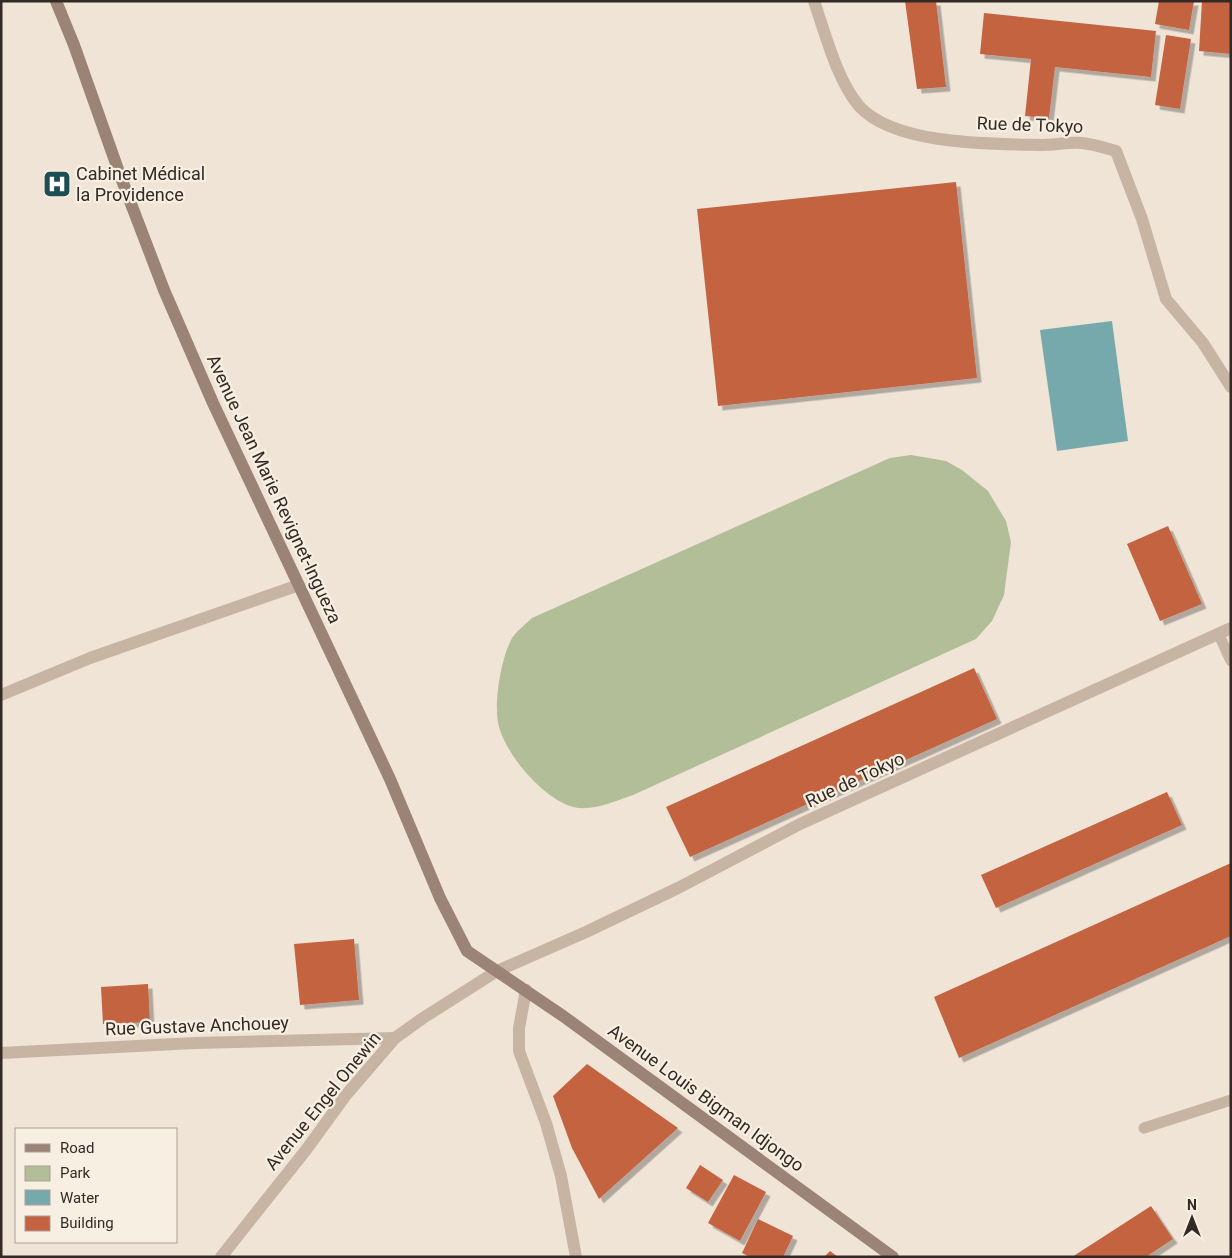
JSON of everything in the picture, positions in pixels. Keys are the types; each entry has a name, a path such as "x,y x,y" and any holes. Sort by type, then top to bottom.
{"main road":[{"name":"Avenue Jean Marie Revignet-Ingueza","path":"56,1 74,44 120,175 164,290 213,403 390,779 440,898 467,951 497,971"},
{"name":"Avenue Louis Bigman Idjongo","path":"497,971 526,990 893,1257"}],"street":[{"name":"Rue de Tokyo","path":"814,1 844,80 859,105 876,120 898,132 933,138 1041,145 1083,143 1116,151 1142,219 1166,299 1203,342 1231,387"},
{"path":"1,694 90,658 299,584"},
{"name":"Rue de Tokyo","path":"497,971 670,892 800,824 1231,628"},
{"name":"Avenue Engel Onewin","path":"221,1257 306,1150 346,1096 395,1038 497,971"},
{"path":"526,990 519,1028 519,1051 543,1114 561,1176 576,1257"},
{"name":"Rue Gustave Anchouey","path":"1,1053 195,1043 395,1038"}],"lane":[{"path":"1219,635 1231,661"},
{"path":"1144,1128 1231,1100"}],"green space":[{"path":"911,455 946,461 962,470 988,491 1006,521 1011,542 1004,595 992,621 976,639 633,795 602,805 578,808 559,801 538,785 519,764 504,741 500,730 497,697 507,648 518,631 532,618 890,458"}],"water":[{"path":"1112,321 1128,441 1057,451 1040,330"}],"building":[{"path":"905,1 936,1 946,87 917,89"},
{"path":"1159,1 1194,1 1189,30 1155,24"},
{"path":"1202,1 1231,1 1231,54 1199,51"},
{"path":"984,13 1156,31 1151,77 1055,67 1049,118 1025,116 1031,59 980,54"},
{"path":"1166,35 1191,39 1180,109 1155,105"},
{"path":"956,182 977,378 718,406 697,209"},
{"path":"1168,526 1202,604 1160,621 1127,544"},
{"path":"974,668 997,719 690,857 666,807"},
{"path":"1167,792 1182,825 996,908 981,875"},
{"path":"1231,863 1231,936 959,1058 934,997"},
{"path":"354,939 359,1000 300,1005 294,944"},
{"path":"148,984 150,1022 103,1024 101,987"},
{"path":"587,1064 678,1128 599,1199 572,1148 553,1096"},
{"path":"700,1165 723,1180 708,1202 686,1188"},
{"path":"734,1175 766,1192 740,1241 708,1223"},
{"path":"1151,1206 1173,1239 1146,1257 1072,1257"},
{"path":"758,1219 793,1236 783,1257 750,1257 742,1253"},
{"path":"830,1251 838,1257 824,1257"}],"place":[{"name":"Cabinet Médical la Providence","path":"57,184"}]}
